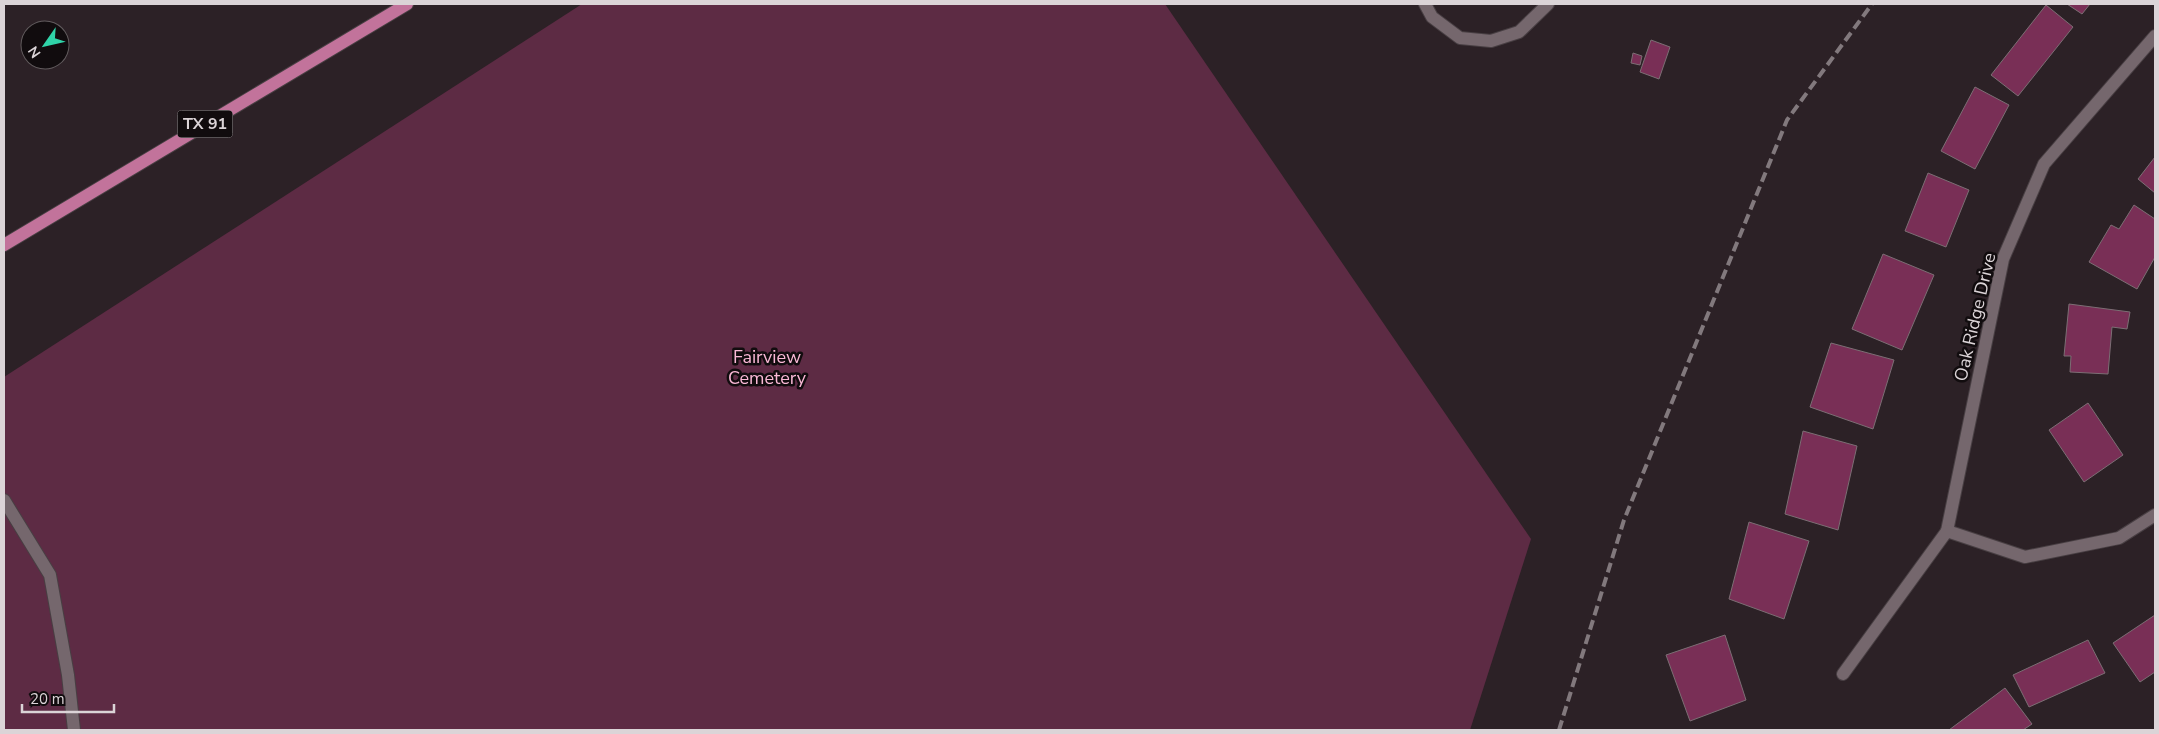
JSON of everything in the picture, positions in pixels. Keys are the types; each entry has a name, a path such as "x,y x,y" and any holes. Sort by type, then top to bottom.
{"main road":[{"name":"TX 91","path":"4,245 407,4"}],"street":[{"path":"1425,4 1432,17 1460,38 1491,41 1519,32 1548,4"},
{"name":"Oak Ridge Drive","path":"1844,674 1947,531 2003,259 2044,164 2155,36"},
{"path":"4,500 50,575 68,675 74,730"},
{"path":"1947,531 2026,557 2119,538 2155,515"}],"green space":[{"name":"Fairview Cemetery","path":"582,4 1165,4 1531,539 1470,730 4,730 4,377"}],"building":[{"path":"2067,4 2090,4 2082,14"},
{"path":"2046,5 2073,27 2018,96 1991,75"},
{"path":"1651,40 1670,47 1659,79 1640,72"},
{"path":"1633,53 1642,56 1640,65 1631,63"},
{"path":"1975,87 2009,105 1975,169 1941,151"},
{"path":"2155,157 2155,193 2138,179"},
{"path":"1928,173 1969,190 1946,247 1905,231"},
{"path":"2134,205 2155,219 2155,257 2137,289 2089,262 2111,225 2119,229"},
{"path":"1883,254 1934,275 1902,350 1852,329"},
{"path":"2069,304 2130,312 2127,329 2112,327 2108,374 2070,372 2071,356 2064,356"},
{"path":"1831,343 1894,360 1873,429 1810,407"},
{"path":"2088,403 2123,455 2084,482 2049,430"},
{"path":"1803,431 1857,446 1838,530 1785,514"},
{"path":"1749,522 1809,541 1784,619 1729,599"},
{"path":"2155,615 2155,672 2140,682 2113,643"},
{"path":"1725,635 1746,700 1690,721 1666,655"},
{"path":"2088,640 2105,673 2029,707 2013,675"},
{"path":"2005,688 2032,724 2023,730 1949,730"}],"railway":[{"path":"1559,730 1624,520 1787,120 1872,4"}]}
